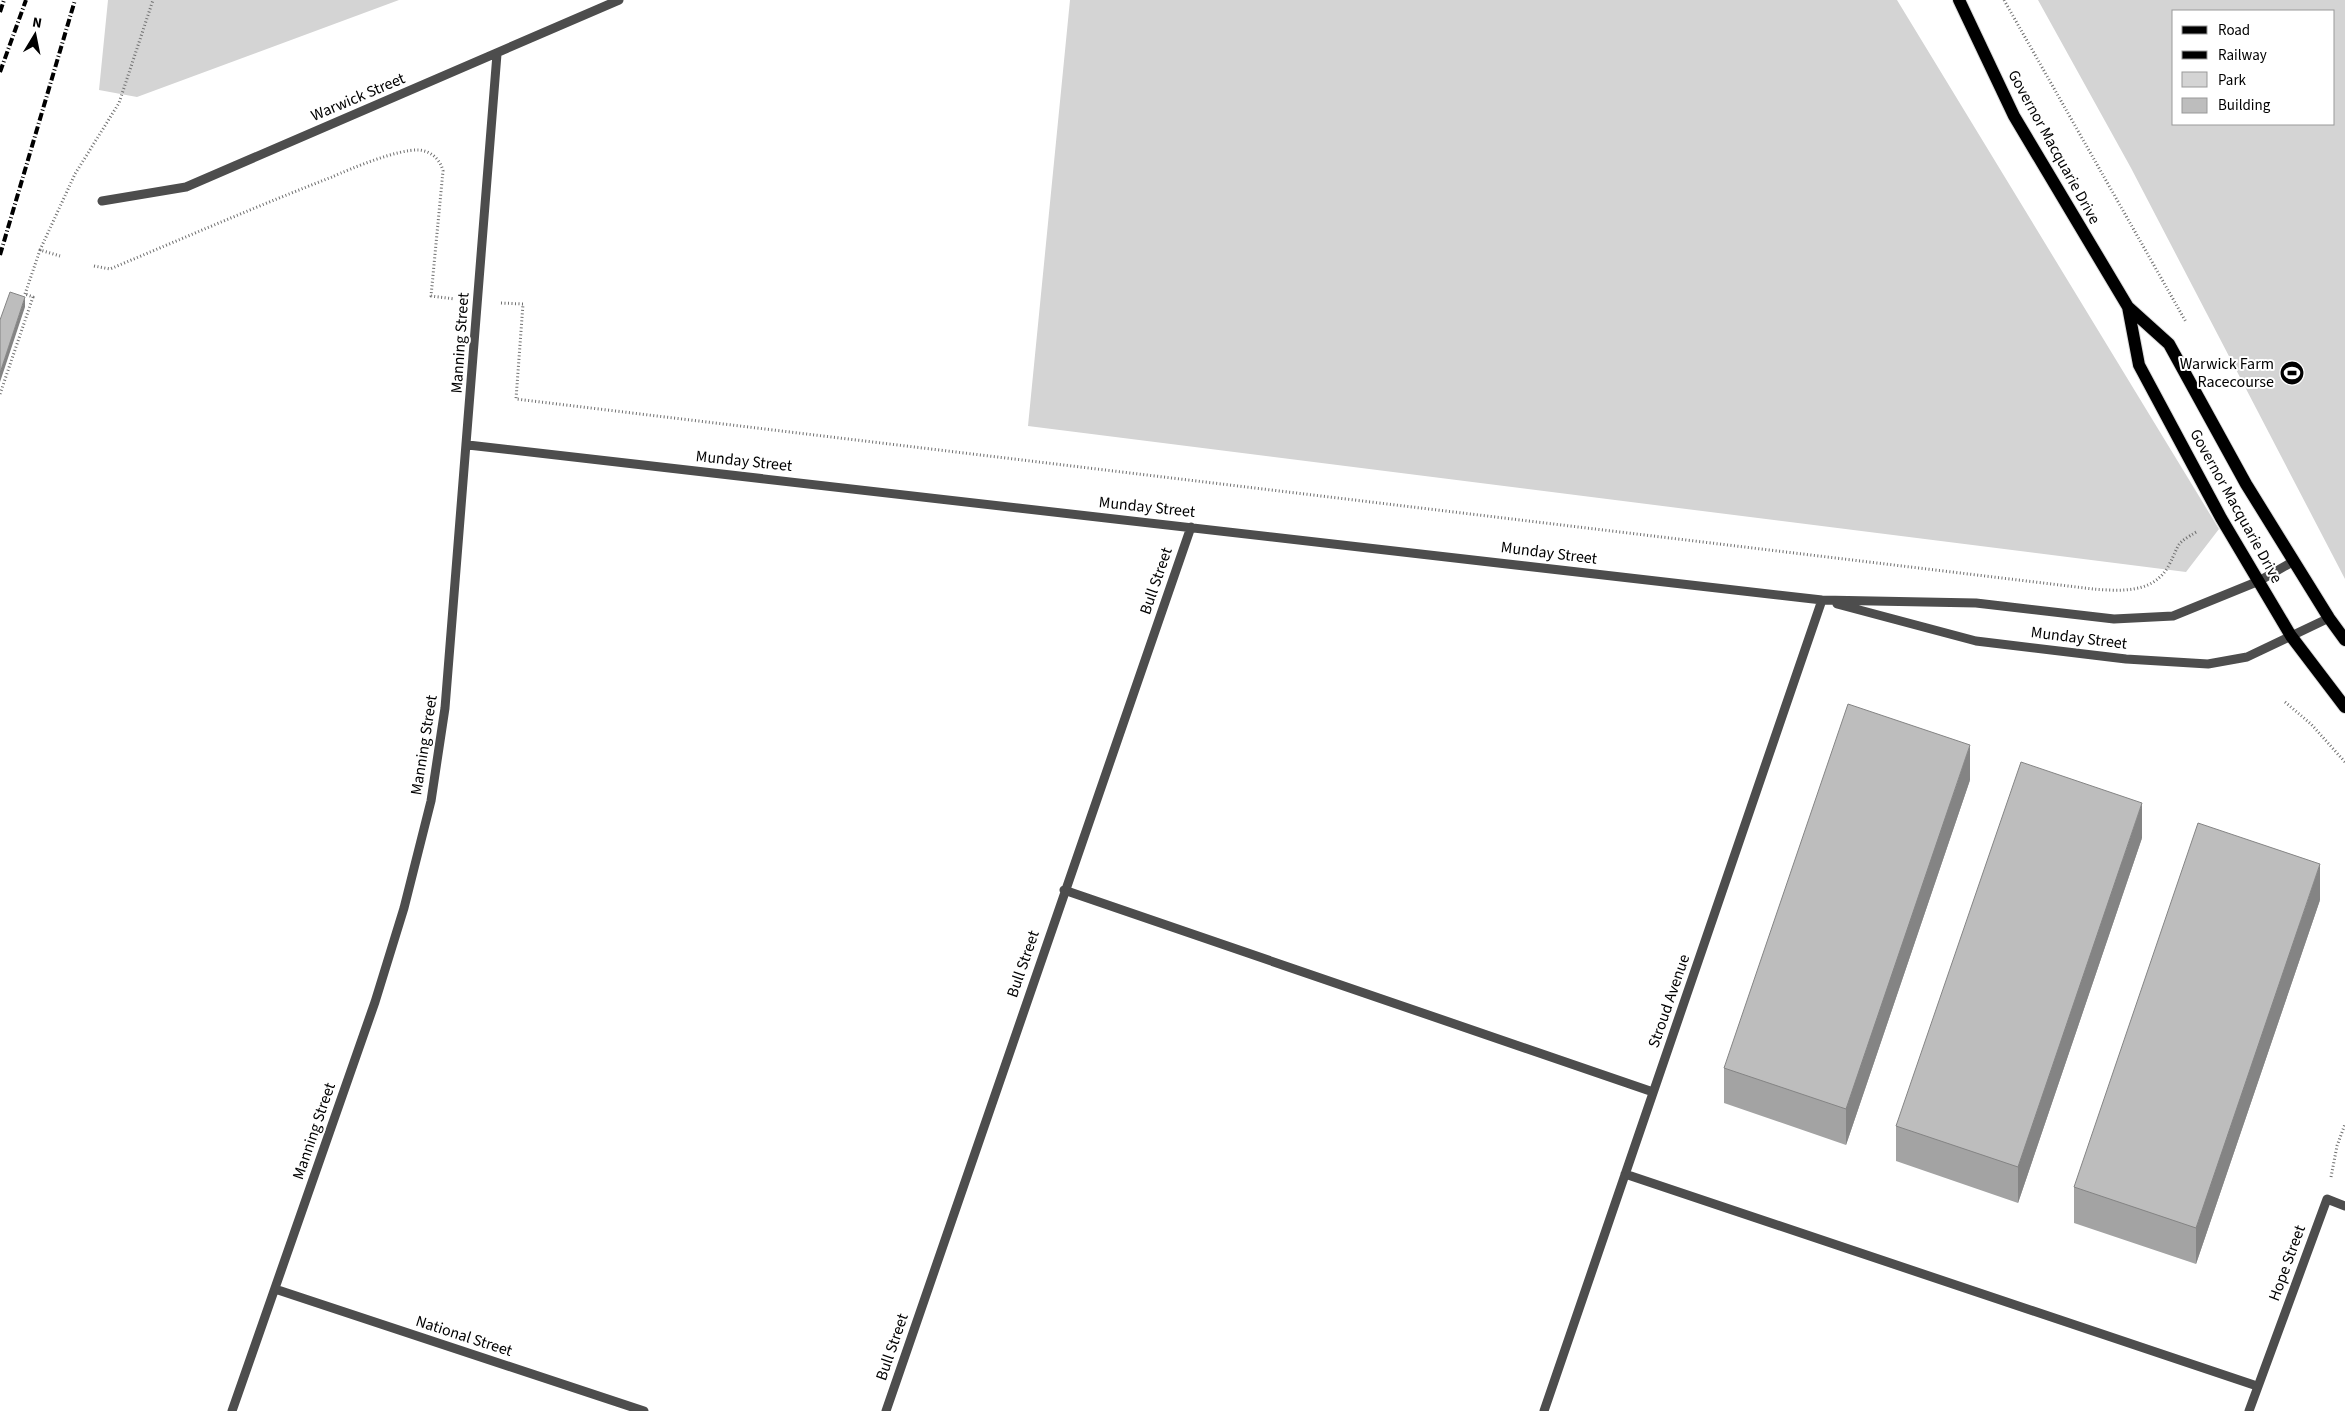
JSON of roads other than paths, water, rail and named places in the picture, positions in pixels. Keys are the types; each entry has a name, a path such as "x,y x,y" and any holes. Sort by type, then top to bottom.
{"main road":[{"name":"Governor Macquarie Drive","path":"1959,0 2014,116 2128,307 2169,344 2246,484 2328,618 2345,640"},
{"name":"Governor Macquarie Drive","path":"2128,307 2139,365 2221,518 2291,636 2345,707"}],"street":[{"name":"Warwick Street","path":"102,200 186,187 619,0"},
{"name":"Manning Street","path":"232,1411 375,1002 404,908 431,801 446,708 497,54"},
{"name":"Munday Street","path":"468,445 1822,600 1976,603 2124,618 2173,616 2259,581 2294,561"},
{"name":"Bull Street","path":"886,1411 1064,890 1191,527"},
{"name":"Munday Street","path":"1822,600 1976,641 2126,659 2208,664 2247,657 2328,618"},
{"name":"Stroud Avenue","path":"1544,1411 1822,600"},
{"path":"1064,890 1653,1092"},
{"path":"1625,1174 2257,1386"},
{"name":"Hope Street","path":"2249,1411 2327,1199 2345,1206"},
{"name":"National Street","path":"275,1288 644,1411"}],"railway":[{"path":"0,12 4,0"},
{"path":"0,72 26,0"},
{"path":"0,255 75,0"}],"place":[{"name":"Warwick Farm Racecourse","path":"2292,373"}]}
